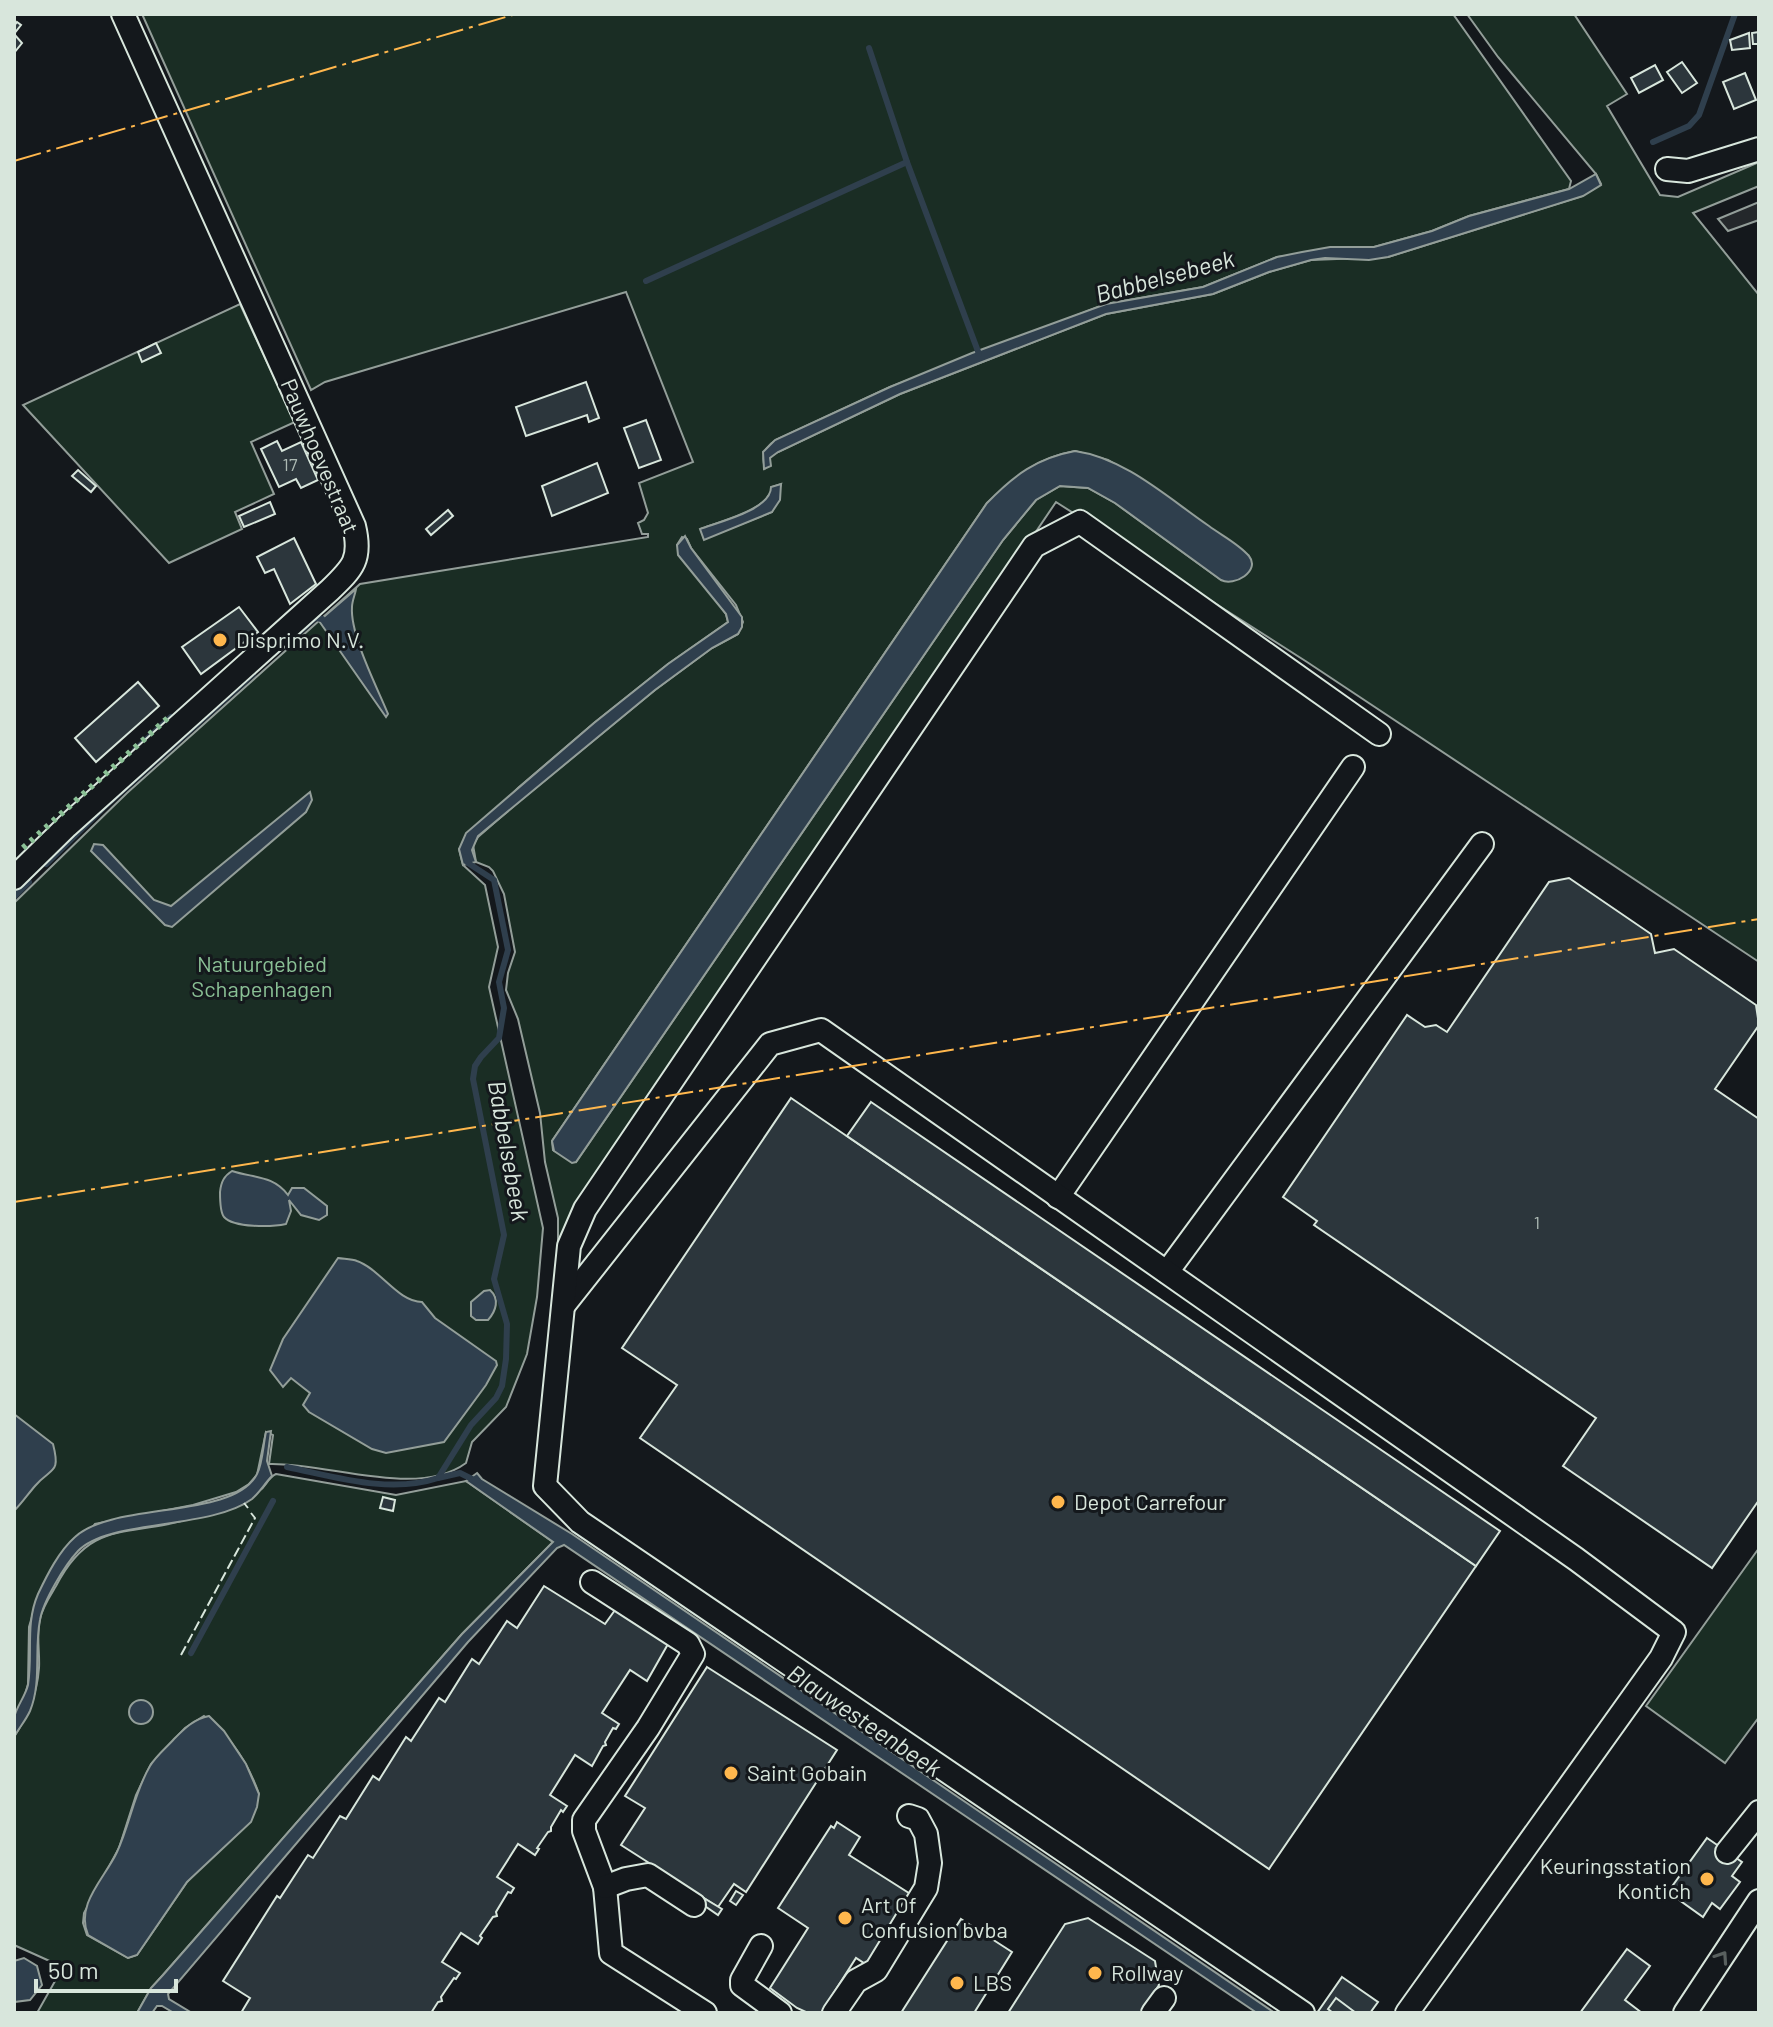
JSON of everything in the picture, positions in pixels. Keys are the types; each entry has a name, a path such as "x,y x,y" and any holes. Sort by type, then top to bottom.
{"street":[{"name":"Pauwhoevestraat","path":"14,878 78,815 330,590 349,571 358,549 354,526 123,14"},
{"path":"1667,169 1688,171 1759,149"},
{"path":"1303,2013 580,1522 545,1486 569,1246 585,1209 1034,546 1080,522 1379,734"},
{"path":"1058,1197 1353,767"},
{"path":"1167,1272 1482,844"},
{"path":"563,1306 770,1044 821,1030 1576,1559 1674,1632 1661,1658 1407,2013"},
{"path":"592,1582 688,1644 693,1654 648,1728 584,1820 584,1831 605,1887 611,1953 705,2013"},
{"path":"834,2013 856,1981 876,1970 926,1888 930,1863 926,1834 918,1819 909,1816"},
{"path":"1727,1852 1755,1824"},
{"path":"605,1887 648,1875 694,1905"},
{"path":"1685,2013 1759,1901"},
{"path":"761,1946 742,1985 780,2013"}],"green space":[{"name":"Natuurgebied Schapenhagen","path":"142,14 1453,14 1571,181 1569,189 1469,216 1432,231 1374,247 1277,257 1203,287 1106,304 890,387 776,440 764,452 765,468 771,456 778,452 900,394 1106,314 1213,294 1269,272 1311,260 1388,257 1582,196 1601,184 1596,174 1498,57 1467,14 1574,14 1627,94 1607,106 1660,195 1678,197 1759,162 1759,186 1693,213 1759,295 1759,962 1307,662 1056,502 558,1240 558,1218 545,1162 540,1113 518,1019 506,990 515,952 504,894 493,871 476,862 473,845 516,804 655,690 712,648 738,634 743,622 736,605 687,539 682,537 677,545 726,614 728,622 668,664 594,723 518,788 459,849 463,865 485,885 498,947 489,987 543,1228 537,1297 527,1354 506,1407 472,1442 466,1463 446,1473 397,1479 269,1464 273,1435 266,1432 257,1475 236,1492 193,1505 95,1524 39,1593 29,1627 28,1684 23,1702 14,1716 14,903 127,793 360,584 648,537 648,534 642,534 638,523 648,513 639,483 693,462 626,292 325,382 311,390","holes":["1075,451 1108,460 1137,477 1248,555 1221,580 1115,503 1088,488 1060,486 1036,500 1003,540 576,1162 553,1150 552,1141 987,503 1037,464","781,484 772,512 704,539 701,529 754,508 763,502 772,487"]},
{"path":"240,304 295,422 251,442 274,494 235,512 242,529 169,563 23,405"},
{"path":"276,1474 396,1495 466,1481 553,1542 462,1634 151,1988 137,2013 37,2013 63,1967 14,1945 14,1737 34,1696 39,1668 39,1625 44,1606 70,1563 100,1539 174,1523 238,1501 259,1491","holes":["204,1716 238,1751 259,1794 187,1882 137,1955 128,1958 87,1935 84,1913 119,1848 136,1795 151,1764 185,1728"]},
{"path":"1759,1548 1759,1717 1725,1763 1646,1706"}],"shaded area":[{"path":"1759,202 1759,220 1728,231 1718,219"}],"water":[{"path":"1596,174 1601,185 1583,196 1388,257 1311,260 1269,272 1213,294 1106,314 900,394 778,452 770,458 771,466 764,469 763,452 775,440 972,353 1106,304 1203,287 1277,257 1330,247 1374,247 1432,231 1469,216 1569,189"},
{"path":"1075,451 1129,470 1162,492 1245,552 1252,562 1249,572 1233,581 1221,580 1115,503 1088,488 1060,486 1036,500 1003,540 576,1162 572,1163 554,1151 552,1141 987,503 1027,469 1049,458"},
{"path":"781,484 780,500 772,512 704,540 700,529 754,509 769,495 771,487"},
{"path":"685,536 742,617 738,634 712,648 655,690 478,836 472,850 476,862 463,865 459,849 466,833 594,723 668,664 728,622 726,614 678,555 677,545"},
{"path":"356,589 352,607 355,632 388,714 386,717 319,621"},
{"path":"310,792 312,800 306,812 172,927 165,925 91,851 94,844 103,845 154,900 171,906"},
{"path":"232,1171 269,1180 288,1195 292,1188 304,1188 327,1206 327,1215 319,1220 301,1215 289,1200 291,1211 286,1224 254,1226 229,1221 222,1212 220,1192 223,1180"},
{"path":"338,1258 365,1265 405,1297 422,1302 435,1318 496,1361 497,1365 486,1385 444,1442 386,1453 372,1449 309,1412 303,1405 310,1393 291,1378 283,1387 270,1370 283,1339"},
{"path":"490,1290 496,1301 493,1313 488,1320 476,1320 471,1316 471,1302"},
{"path":"14,1414 53,1444 56,1461 53,1470 14,1511"},
{"path":"271,1431 267,1461 272,1476 252,1499 211,1516 112,1534 92,1541 78,1551 45,1603 38,1631 34,1700 14,1737 15,1714 28,1685 34,1605 45,1579 64,1549 75,1537 93,1526 117,1518 199,1505 244,1488 257,1474 266,1432"},
{"path":"477,1473 572,1534 1275,2013 1257,2013 564,1545 557,1548 468,1642 168,1994 169,1999 192,2013 174,2013 157,2006 152,2013 137,2013 151,1988 462,1634 553,1542 466,1481"},
{"path":"141,1700 150,1703 153,1712 150,1721 141,1724 132,1721 129,1712 132,1703"},
{"path":"209,1716 224,1731 246,1764 259,1794 257,1807 251,1822 187,1882 137,1955 128,1958 88,1935 85,1913 88,1902 117,1852 150,1766 186,1728"},
{"path":"24,1958 37,1966 42,1985 30,2000 14,2002 14,1961"}],"building":[{"path":"17,22 21,25 14,34 14,26"},
{"path":"1759,32 1759,44 1753,44 1752,33"},
{"path":"1749,33 1750,48 1732,50 1730,40"},
{"path":"14,34 22,43 14,53"},
{"path":"1682,62 1697,83 1682,93 1667,72"},
{"path":"1655,65 1663,80 1639,93 1631,78"},
{"path":"1745,73 1756,100 1734,109 1723,82"},
{"path":"156,343 161,353 142,362 138,352"},
{"path":"586,382 599,418 589,422 587,415 526,436 516,407"},
{"path":"646,420 661,460 639,468 624,428"},
{"path":"277,441 282,451 301,442 318,480 301,488 296,479 279,487 261,449"},
{"path":"597,463 608,493 552,516 542,486"},
{"path":"78,470 96,486 91,492 72,476"},
{"path":"270,502 275,514 244,527 239,516"},
{"path":"448,510 453,516 431,535 426,529"},
{"path":"294,538 316,584 290,604 274,569 265,573 257,557"},
{"name":"Disprimo N.V.","path":"239,607 258,632 201,674 182,647"},
{"path":"138,682 159,706 96,762 75,738"},
{"path":"1569,878 1651,934 1655,953 1674,949 1756,1005 1759,1025 1715,1089 1759,1119 1759,1500 1712,1568 1563,1466 1596,1418 1314,1225 1317,1221 1283,1197 1407,1015 1425,1027 1436,1025 1447,1032 1549,882"},
{"name":"Depot Carrefour","path":"791,1098 1476,1566 1269,1869 640,1438 677,1385 622,1348"},
{"path":"871,1102 1500,1531 1476,1566 847,1136"},
{"path":"383,1497 395,1500 393,1511 380,1508"},
{"path":"544,1586 605,1624 615,1610 668,1644 647,1681 630,1670 602,1713 619,1724 616,1729 613,1728 592,1766 575,1755 550,1795 567,1806 563,1812 561,1810 535,1855 518,1844 497,1877 514,1888 511,1893 508,1892 496,1912 497,1916 493,1917 480,1936 482,1938 478,1944 461,1933 442,1962 460,1973 441,1997 442,2001 431,2013 241,2013 250,1998 223,1981 277,1896 280,1898 308,1855 313,1858 340,1816 346,1819 373,1776 379,1780 406,1737 411,1741 439,1698 445,1702 472,1659 479,1664 507,1621 517,1628"},
{"name":"Saint Gobain","path":"707,1667 837,1750 746,1892 734,1884 718,1907 621,1845 645,1808 625,1796"},
{"name":"Art Of Confusion bvba","path":"837,1822 860,1837 849,1855 912,1895 867,1965 856,1958 821,2013 808,2013 770,1988 808,1928 778,1908 831,1826 834,1828"},
{"name":"Keuringsstation Kontich","path":"1707,1838 1742,1862 1732,1876 1740,1882 1720,1909 1712,1903 1703,1917 1668,1892"},
{"path":"736,1891 743,1895 736,1905 730,1901"},
{"path":"702,1897 722,1909 718,1915 699,1902"},
{"name":"Rollway","path":"1088,1918 1155,1961 1159,1985 1141,2013 1008,2013 1065,1924"},
{"name":"LBS","path":"961,1919 1012,1952 974,2013 901,2013"},
{"name":"Keuringsstation Kontich","path":"1627,1949 1650,1966 1625,2000 1642,2013 1580,2013"},
{"path":"1342,1977 1378,2002 1370,2013 1317,2013"},
{"path":"1336,1998 1356,2013 1333,2013 1328,2009"}],"waterway":[{"name":"Babbelsebeek","path":"1653,142 1689,126 1699,115 1735,14"},
{"path":"869,48 907,162 979,354"},
{"path":"646,281 907,162"},
{"path":"295,636 315,618 322,619"},
{"path":"46,864 103,808 253,674"},
{"path":"135,750 171,717"},
{"name":"Babbelsebeek","path":"287,1467 382,1484 420,1483 438,1478 471,1425 496,1398 502,1386 507,1324 494,1279 504,1235 473,1079 475,1066 499,1038 504,1008 499,982 508,950 494,880 468,863 466,857"},
{"path":"14,897 29,882"},
{"name":"Blauwesteenbeek","path":"438,1478 460,1473 476,1481"},
{"path":"191,1653 273,1501"}],"hedge":[{"path":"23,848 170,716"}],"fence":[{"path":"244,1503 248,1508"},
{"path":"181,1655 255,1518 251,1513"}],"power":[{"path":"14,161 516,14"},
{"path":"14,1202 1759,919"}],"place":[{"name":"Disprimo N.V.","path":"220,640"},
{"name":"Depot Carrefour","path":"1058,1502"},
{"name":"Saint Gobain","path":"731,1773"},
{"name":"Keuringsstation Kontich","path":"1707,1879"},
{"name":"Art Of Confusion bvba","path":"845,1918"},
{"name":"Rollway","path":"1095,1973"},
{"name":"LBS","path":"957,1983"}]}
